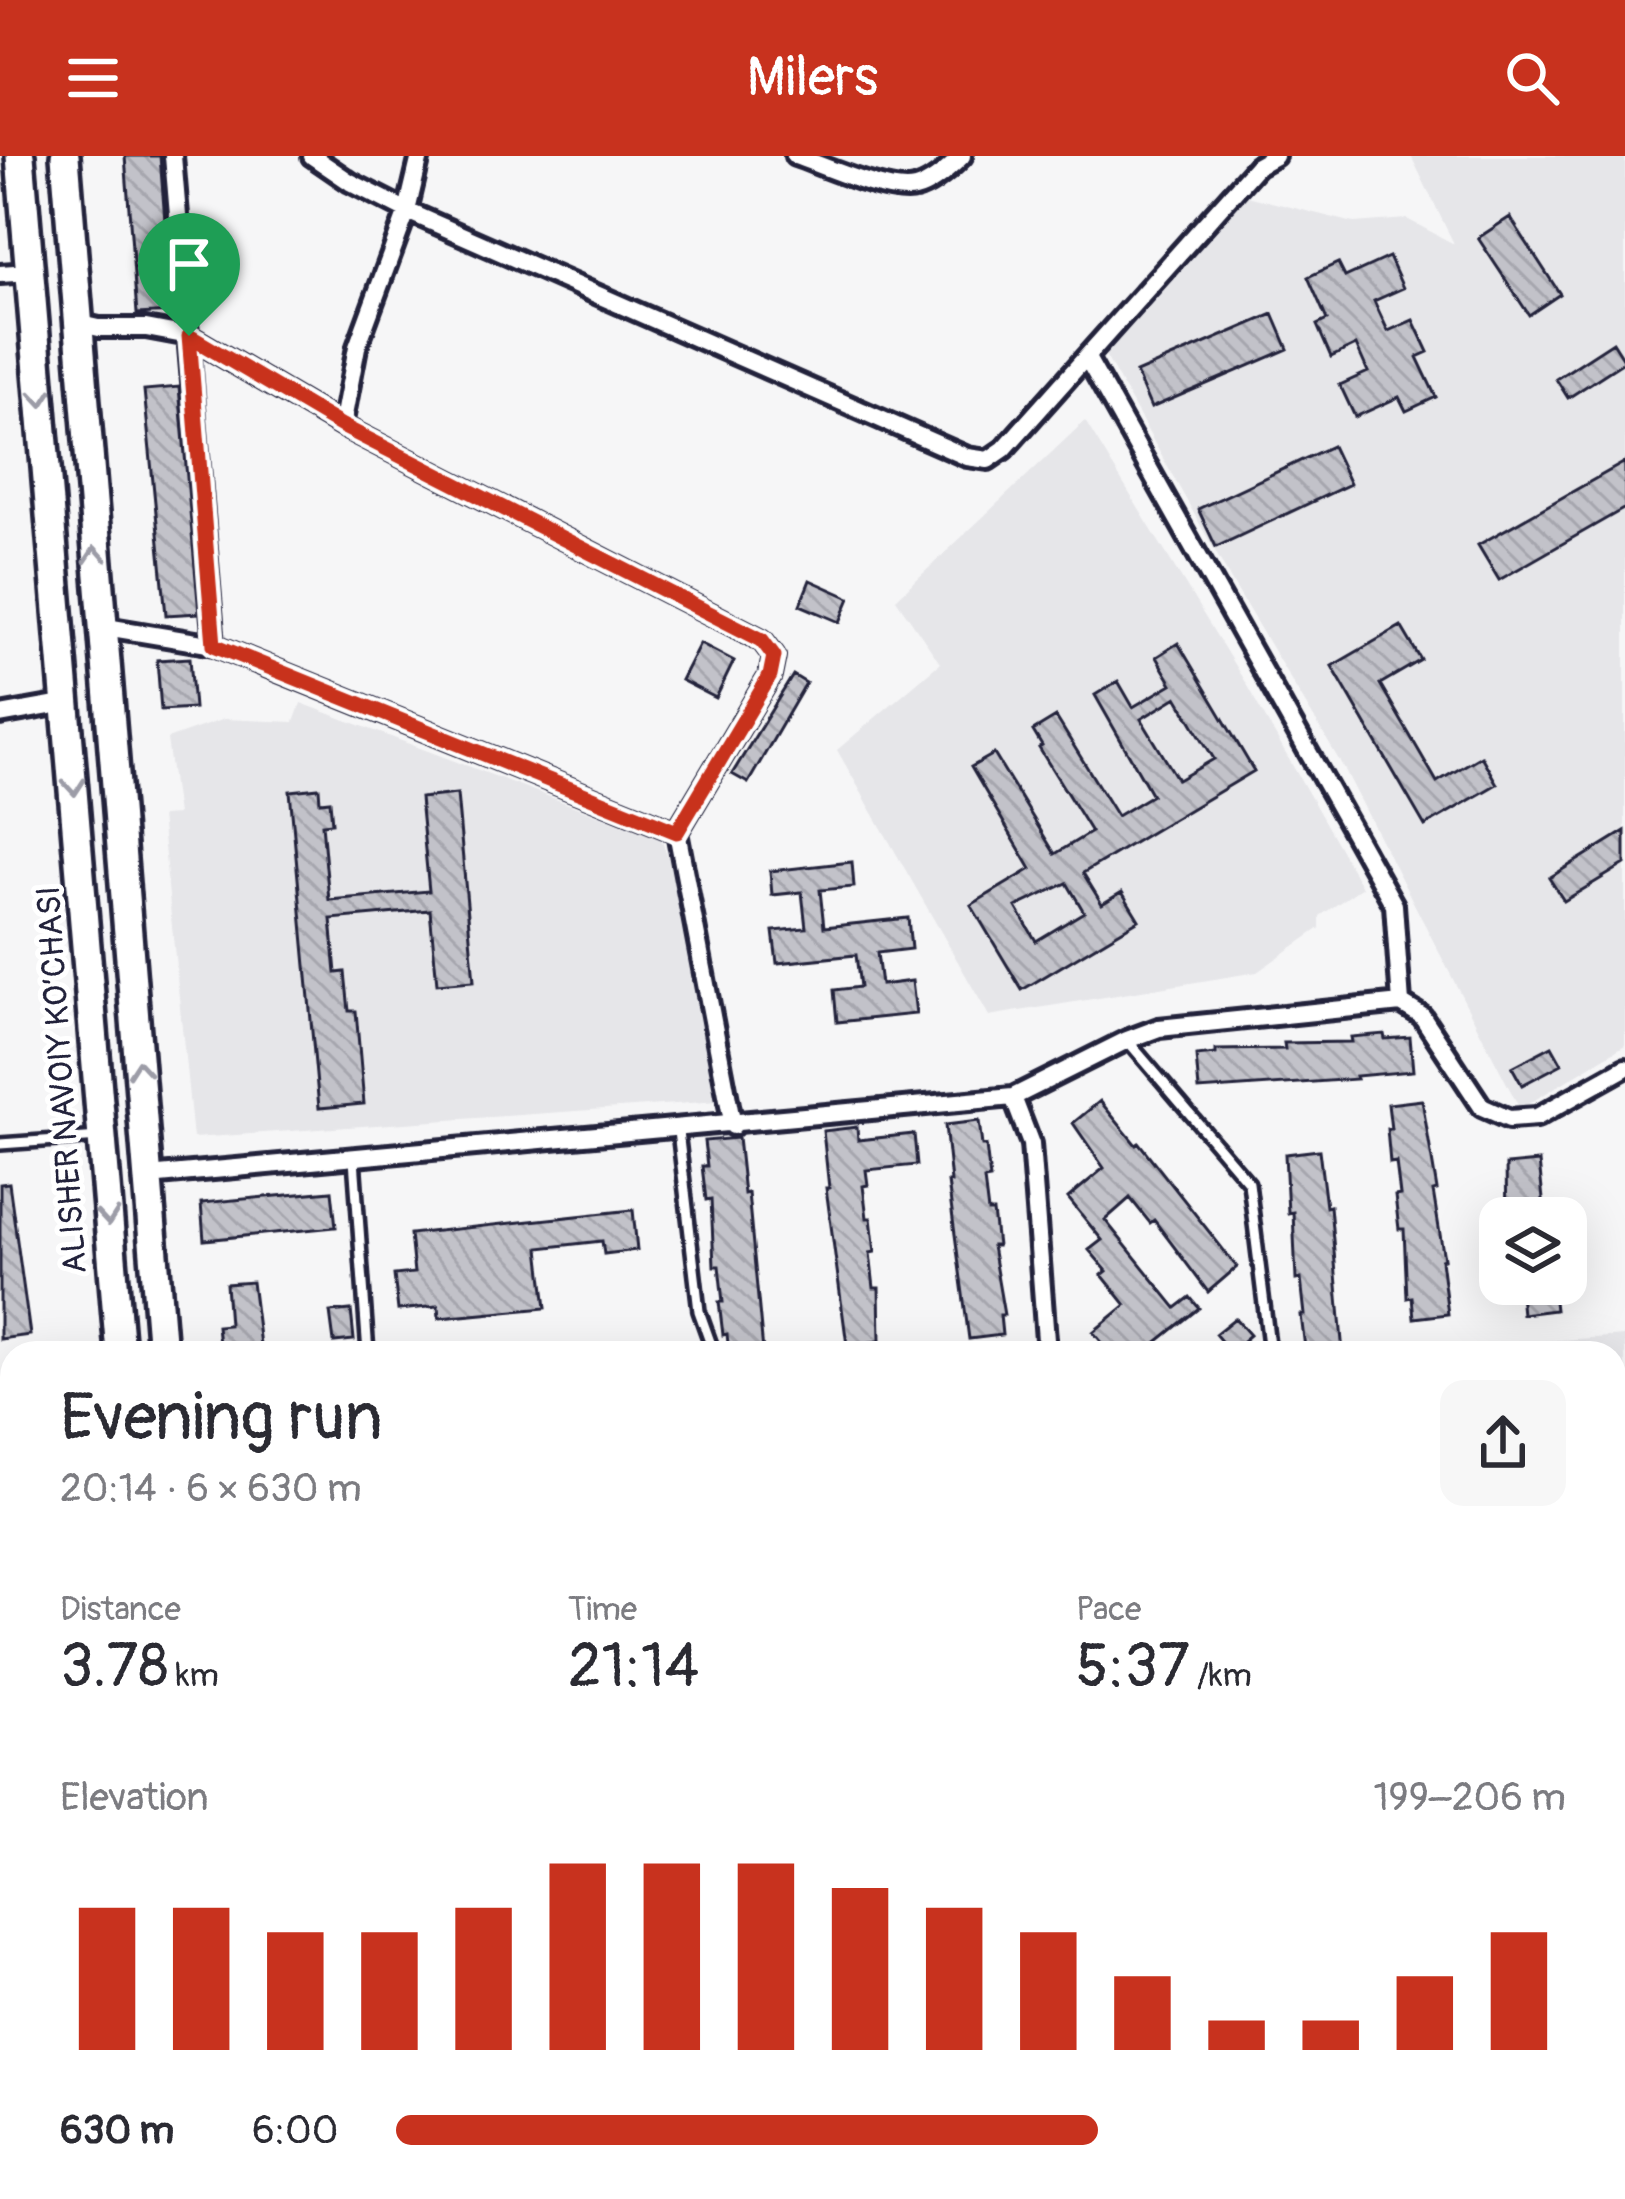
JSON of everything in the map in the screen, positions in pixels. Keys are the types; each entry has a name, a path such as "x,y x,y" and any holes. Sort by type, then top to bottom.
{"main road":[{"name":"ALISHER NAVOIY KO’CHASI","path":"20,156 119,1341"},
{"path":"65,156 161,1341"}],"street":[{"path":"173,156 214,645"},
{"path":"312,156 406,211 968,457 988,460 1004,449 1257,166 1275,156"},
{"path":"342,426 357,347 406,211 419,156"},
{"path":"795,156 885,186 914,190 962,156"},
{"path":"0,274 30,272"},
{"path":"77,323 189,336 342,426 762,640 774,656 770,676 677,832 733,1126"},
{"path":"1087,358 1394,905 1401,1004"},
{"path":"100,626 214,645 677,832"},
{"path":"0,715 67,704"},
{"path":"148,1176 1013,1097 1159,1028 1401,1004 1422,1016 1482,1107 1509,1119 1537,1117 1625,1068"},
{"path":"1013,1097 1031,1144 1046,1341"}],"lane":[{"path":"1126,1040 1249,1183 1269,1341"},
{"path":"678,1131 699,1311 710,1341"},
{"path":"0,1144 100,1136"},
{"path":"353,1159 367,1341"}],"shaded area":[{"path":"1411,156 1625,156 1625,1045 1520,1109 1345,770 1104,353 1247,196 1354,223 1407,219 1454,244"},
{"path":"1085,421 1243,679 1362,887 1320,916 1320,928 1257,972 989,1016 837,750 940,663 896,599"},
{"path":"301,703 661,839 679,885 718,1101 193,1138 161,816 177,815 167,739 224,719 294,722"},
{"path":"1625,1336 1625,1341 1543,1341"}],"building":[{"path":"125,156 160,156 172,312 137,314"},
{"path":"1510,217 1560,294 1529,315 1478,238"},
{"path":"1389,257 1403,288 1374,301 1388,331 1413,320 1428,352 1417,357 1436,397 1406,411 1399,397 1355,417 1340,385 1368,372 1356,345 1331,357 1317,325 1327,320 1308,277 1338,263 1345,277"},
{"path":"1273,314 1288,349 1151,408 1136,373"},
{"path":"1613,342 1625,361 1568,398 1556,379"},
{"path":"179,387 199,613 166,615 144,390"},
{"path":"1332,446 1350,484 1216,547 1198,509"},
{"path":"1625,462 1625,508 1499,580 1478,545"},
{"path":"810,580 850,598 840,622 800,605"},
{"path":"1401,626 1421,660 1380,684 1437,782 1481,756 1497,784 1425,826 1332,666"},
{"path":"700,643 734,661 716,698 681,680"},
{"path":"1178,643 1254,771 1083,873 1102,904 1122,892 1139,920 1022,990 971,905 1031,869 971,767 994,754 1055,854 1091,832 1033,731 1056,717 1117,816 1152,795 1095,695 1118,681 1133,707 1172,684 1156,657","holes":["1177,697 1214,759 1178,780 1141,719","1067,883 1084,912 1036,941 1016,907"]},
{"path":"190,658 194,708 161,710 157,660"},
{"path":"793,675 806,683 748,783 732,774"},
{"path":"319,788 320,802 330,801 332,823 322,824 329,900 429,891 420,798 457,794 474,981 437,984 430,910 331,919 336,973 345,972 349,1011 356,1011 364,1104 319,1108 290,791"},
{"path":"1625,831 1625,864 1564,901 1549,878"},
{"path":"852,862 854,887 820,890 824,927 908,918 911,949 877,953 881,985 912,981 916,1014 837,1022 834,990 860,987 856,955 777,963 773,931 806,928 802,892 772,895 770,871"},
{"path":"1384,1034 1385,1039 1410,1037 1413,1071 1199,1090 1196,1056 1216,1054 1216,1050 1285,1049 1284,1043 1352,1042 1351,1037"},
{"path":"1552,1046 1562,1064 1522,1085 1512,1067"},
{"path":"1422,1100 1437,1190 1433,1191 1448,1314 1414,1318 1412,1297 1407,1298 1404,1229 1399,1229 1395,1196 1400,1195 1396,1162 1390,1163 1387,1129 1391,1129 1388,1104"},
{"path":"1100,1101 1237,1267 1208,1292 1154,1220 1150,1223 1130,1198 1105,1220 1176,1308 1190,1297 1199,1308 1158,1341 1101,1341 1093,1332 1126,1305 1089,1250 1102,1240 1068,1198 1104,1168 1073,1123"},
{"path":"979,1121 982,1146 986,1146 990,1179 984,1180 988,1212 993,1212 997,1246 992,1246 1004,1315 1000,1315 1002,1335 969,1339 945,1125"},
{"path":"857,1127 858,1140 914,1134 917,1165 866,1170 868,1185 863,1186 875,1252 870,1253 874,1288 879,1288 880,1341 846,1341 823,1131"},
{"path":"738,1138 762,1341 728,1341 727,1334 723,1335 711,1199 706,1200 702,1166 707,1166 704,1141"},
{"path":"1319,1150 1326,1207 1330,1206 1342,1341 1304,1341 1285,1154"},
{"path":"1539,1162 1543,1197 1507,1197 1506,1165"},
{"path":"9,1183 30,1335 0,1339 0,1184"},
{"path":"332,1191 336,1227 204,1240 201,1203"},
{"path":"633,1210 637,1250 604,1254 602,1241 539,1248 546,1308 439,1318 438,1306 398,1310 394,1275 414,1273 410,1234"},
{"path":"252,1282 259,1341 219,1341 217,1326 229,1325 226,1284"},
{"path":"1521,1305 1554,1305 1555,1310 1522,1314"},
{"path":"351,1310 354,1340 334,1341 330,1312"},
{"path":"1235,1318 1250,1335 1243,1341 1221,1341 1215,1334"}],"route":[{"path":"189,336 342,426 762,640 774,656 770,676 677,832 214,645 189,336"}]}
